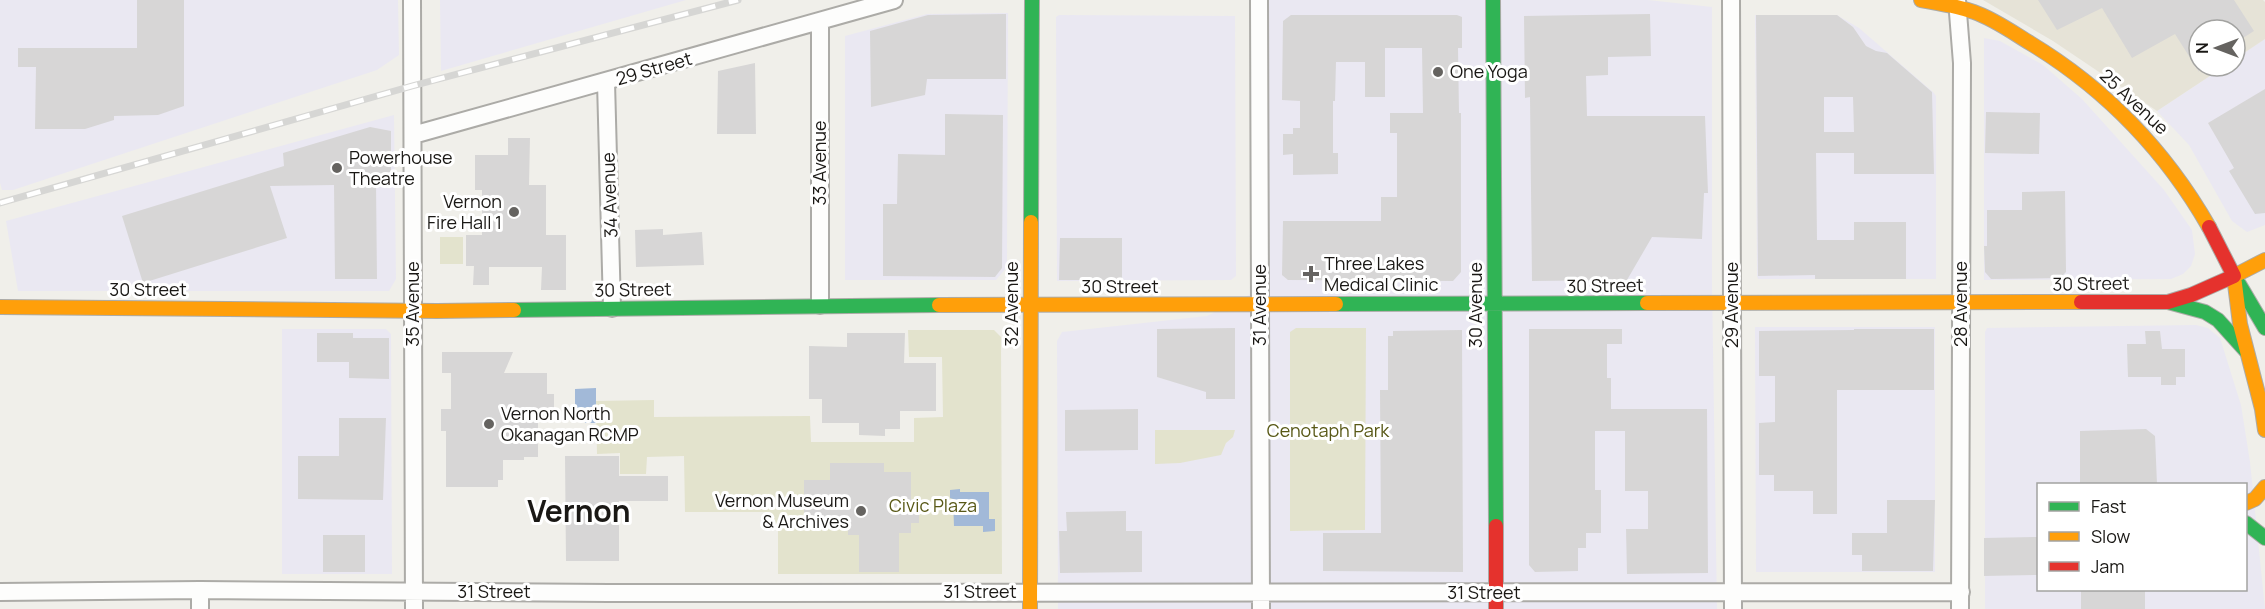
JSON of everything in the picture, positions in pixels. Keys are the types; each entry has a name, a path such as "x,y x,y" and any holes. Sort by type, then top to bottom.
{"street":[{"name":"35 Avenue","path":"412,0 414,601"},
{"name":"29 Street","path":"413,135 894,0"},
{"name":"32 Avenue","path":"1030,601 1032,0"},
{"name":"31 Avenue","path":"1259,0 1261,601"},
{"name":"30 Avenue","path":"1494,0 1493,305 1496,601"},
{"name":"29 Avenue","path":"1731,0 1733,601"},
{"path":"1921,0 1957,4"},
{"name":"25 Avenue","path":"1957,4 2036,46 2084,79 2147,136 2181,178 2218,240 2234,276 2265,328"},
{"name":"28 Avenue","path":"1957,4 1962,63 1960,601"},
{"name":"33 Avenue","path":"820,21 820,305"},
{"name":"34 Avenue","path":"606,82 612,308"},
{"name":"30 Street","path":"0,308 413,310 820,305 2168,302 2191,295 2265,260"},
{"name":"25 Avenue","path":"2234,276 2240,324 2262,409 2265,430"},
{"path":"2168,302 2205,312 2218,320 2248,354"},
{"path":"2247,503 2255,499 2265,487"},
{"path":"2247,524 2265,538"},
{"path":"200,590 200,609"},
{"name":"31 Street","path":"0,592 200,590 414,601 609,601 822,592 1030,601 1960,601"},
{"path":"822,592 822,609"}],"shaded area":[{"path":"0,0 398,0 399,55 377,70 13,190 2,190 0,183"},
{"path":"440,0 686,0 441,71"},
{"path":"1259,0 1648,0 1712,7 1712,287 1717,609 1058,609 1057,341 1062,332 1207,316 1251,294 1260,281"},
{"path":"1983,0 2263,0 2265,2 2265,39 2247,51 2247,18 2187,18 2187,78 2207,78 2157,111 2053,41"},
{"path":"1008,13 1007,267 996,280 845,280 845,36 927,14"},
{"path":"1059,15 1235,16 1236,276 1231,280 1057,281 1056,17"},
{"path":"1755,15 1837,15 1859,28 1936,96 1936,279 1758,279"},
{"path":"1984,38 2000,41 2043,65 2082,99 2164,190 2192,230 2195,254 2191,266 2183,274 2171,279 1984,280"},
{"path":"2265,39 2265,225 2247,232 2232,221 2189,145 2157,111 2207,78 2247,78 2247,51"},
{"path":"394,115 396,279 389,291 18,291 6,221"},
{"path":"2196,325 2208,328 2220,338 2241,405 2250,462 2265,609 1985,609 1985,332 1987,328"},
{"path":"1755,327 1935,327 1935,572 1756,572"},
{"path":"282,329 386,329 391,334 392,574 282,574"}],"green space":[{"path":"440,237 463,237 463,264 440,264"},
{"name":"Cenotaph Park","path":"1296,328 1366,328 1365,530 1290,531 1290,332"},
{"name":"Civic Plaza","path":"908,330 994,330 1001,337 1002,574 778,574 778,526 769,512 685,512 684,456 647,457 646,474 620,474 620,453 597,454 596,401 654,400 654,417 810,416 811,442 914,442 914,418 943,417 942,357 909,357"},
{"path":"1155,430 1235,430 1221,455 1180,463 1155,464"}],"water":[{"path":"596,388 596,423 585,423 585,416 575,416 575,389"},
{"path":"960,489 960,492 989,492 989,519 995,519 995,531 983,532 983,526 954,526 953,499 950,498 950,490"}],"building":[{"path":"137,0 184,0 184,106 158,115 114,116 114,120 85,129 35,129 36,67 18,67 18,48 137,48"},
{"path":"2038,0 2234,0 2246,18 2187,18 2187,53 2175,34 2132,58 2102,8 2057,30"},
{"path":"1006,14 1006,79 927,79 925,95 871,107 870,31 928,15"},
{"path":"1650,14 1651,56 1608,57 1608,75 1586,76 1587,116 1705,116 1708,193 1704,193 1702,239 1652,237 1627,280 1532,281 1530,97 1525,98 1524,16"},
{"path":"1291,15 1457,15 1462,17 1462,48 1458,48 1459,113 1461,113 1461,272 1453,281 1288,280 1282,275 1283,221 1381,221 1381,197 1397,197 1397,133 1390,133 1390,113 1423,113 1422,48 1385,48 1385,97 1365,97 1365,62 1336,62 1333,153 1338,153 1338,174 1293,175 1293,154 1283,155 1283,134 1293,134 1293,128 1300,128 1300,101 1282,100 1283,21"},
{"path":"1756,15 1837,15 1853,27 1866,46 1887,53 1932,92 1934,174 1854,174 1854,153 1816,153 1817,240 1854,240 1854,222 1906,222 1906,279 1815,279 1815,275 1758,276","holes":["1824,97 1853,97 1854,132 1824,132"]},
{"path":"2247,20 2254,31 2247,35"},
{"path":"755,63 756,134 717,134 718,71"},
{"path":"2265,89 2265,213 2255,214 2229,171 2234,168 2208,123"},
{"path":"1986,112 2040,113 2039,154 1985,153"},
{"path":"945,114 1003,115 1002,268 995,277 883,276 883,204 897,204 898,154 945,155"},
{"path":"370,127 391,131 391,183 376,183 377,279 335,279 334,185 270,186 287,238 143,283 122,216 284,166 283,153"},
{"name":"Vernon Fire Hall 1","path":"508,138 530,138 529,185 546,185 546,235 566,235 566,290 541,290 542,267 489,267 489,285 473,285 474,266 466,266 466,235 482,235 482,190 475,190 475,155 508,155"},
{"path":"2065,191 2066,272 2060,278 1991,279 1985,272 1984,246 1987,246 1987,210 2022,210 2022,192"},
{"path":"663,229 663,235 702,232 704,265 636,267 635,230"},
{"path":"1060,238 1122,238 1122,280 1059,280"},
{"path":"1235,328 1235,399 1206,399 1206,392 1157,377 1157,329"},
{"path":"1529,329 1622,329 1622,344 1607,344 1607,378 1611,378 1611,409 1707,409 1708,573 1627,574 1626,529 1648,529 1648,491 1625,491 1625,431 1595,431 1595,490 1601,490 1601,533 1586,533 1586,548 1578,548 1578,571 1535,572 1529,565"},
{"path":"1934,329 1934,390 1837,390 1837,514 1813,514 1813,491 1774,491 1774,475 1759,475 1759,423 1775,422 1775,376 1759,376 1759,331"},
{"path":"1462,330 1463,572 1323,571 1323,533 1381,533 1380,390 1388,390 1388,336 1393,336 1393,331"},
{"path":"2145,331 2160,331 2162,349 2185,349 2185,377 2176,377 2176,385 2161,385 2161,377 2128,377 2127,344 2146,344"},
{"path":"317,333 353,333 353,338 389,338 389,379 349,378 349,362 317,362"},
{"path":"847,333 905,333 904,363 936,363 936,411 900,411 900,429 885,429 885,436 859,435 859,423 822,423 822,399 809,399 809,346 847,347"},
{"name":"Vernon North Okanagan RCMP","path":"442,352 513,352 504,373 547,373 547,394 554,394 554,417 538,417 538,457 503,460 503,480 498,480 498,487 446,487 446,431 441,431 441,409 451,409 451,373 442,373"},
{"path":"1138,409 1138,450 1065,451 1065,410"},
{"path":"339,418 386,418 383,500 298,499 298,456 339,456"},
{"path":"2146,429 2155,436 2157,483 2080,483 2080,431"},
{"path":"565,456 619,456 619,476 668,476 668,501 619,501 619,561 566,561"},
{"name":"Vernon Museum & Archives","path":"830,463 884,463 884,472 911,472 911,499 919,499 919,523 911,523 911,533 899,533 899,572 859,572 859,535 848,535 848,522 804,523 804,480 830,480"},
{"path":"1887,500 1935,500 1933,571 1862,571 1862,555 1852,555 1852,533 1887,533"},
{"path":"1126,511 1126,531 1142,531 1142,572 1060,573 1059,531 1067,531 1066,512"},
{"path":"323,535 365,535 365,572 323,572"},
{"path":"2037,537 2037,575 1984,576 1984,538"},
{"path":"2081,591 2145,591 2145,609 2081,609"}],"railway":[{"path":"0,203 412,86 738,0"}],"traffic: fast":[{"path":"1031,222 1032,0"},
{"path":"1493,0 1496,526"},
{"path":"2239,284 2265,328"},
{"path":"2168,302 2205,312 2218,320 2246,351"},
{"path":"1336,304 1647,303"},
{"path":"514,310 939,305"},
{"path":"2247,524 2265,538"}],"traffic: slow":[{"path":"1921,0 1961,8 1989,18 2084,80 2131,123 2153,147 2192,199 2209,227"},
{"path":"1030,609 1031,222"},
{"path":"2234,276 2265,260"},
{"path":"2234,276 2240,324 2262,409 2265,430"},
{"path":"1647,303 2081,302"},
{"path":"939,305 1336,304"},
{"path":"0,307 514,310"},
{"path":"2247,503 2255,499 2265,487"}],"traffic: jam":[{"path":"2081,302 2168,302 2191,295 2234,276 2209,227"},
{"path":"1496,526 1496,609"}],"place":[{"name":"One Yoga","path":"1438,72"},
{"name":"Powerhouse Theatre","path":"337,168"},
{"name":"Vernon Fire Hall 1","path":"514,212"},
{"name":"Three Lakes Medical Clinic","path":"1311,274"},
{"name":"Vernon North Okanagan RCMP","path":"489,424"},
{"name":"Vernon Museum & Archives","path":"861,511"}],"district":[{"name":"Vernon","path":"579,512"}]}
